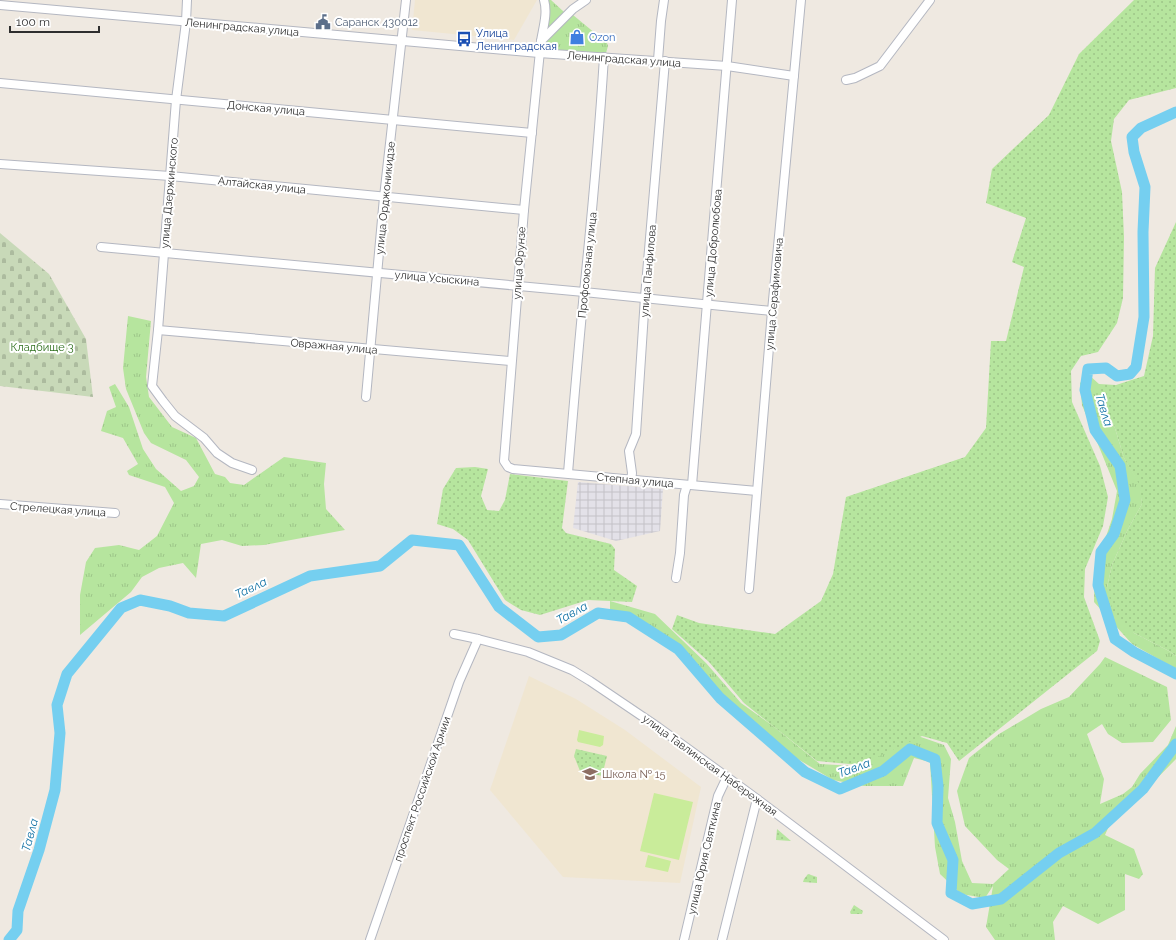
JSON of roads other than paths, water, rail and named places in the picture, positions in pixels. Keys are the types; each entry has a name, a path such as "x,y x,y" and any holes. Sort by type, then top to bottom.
{"street":[{"name":"улица Дзержинского","path":"188,0 176,100 158,330 152,386 175,416 204,438 217,453 232,463 252,470"},
{"name":"улица Орджоникидзе","path":"366,397 384,197 394,120 406,0"},
{"name":"улица Фрунзе","path":"513,469 508,467 504,461 524,210 539,53 545,17 546,5 544,0"},
{"path":"541,41 573,9 586,0"},
{"name":"улица Панфилова","path":"631,481 632,473 629,451 636,434 662,61 661,21 664,0"},
{"name":"улица Добролюбова","path":"676,578 680,553 684,495 689,485 708,304 732,0"},
{"name":"улица Серафимовича","path":"749,589 772,311 801,0"},
{"path":"846,80 856,78 880,66 930,0"},
{"name":"Ленинградская улица","path":"0,5 539,53 727,66 794,76"},
{"name":"Профсоюзная улица","path":"568,473 592,216 604,57"},
{"name":"Донская улица","path":"0,83 532,133"},
{"name":"Алтайская улица","path":"0,164 170,176 524,210"},
{"name":"улица Усыскина","path":"101,247 645,297 772,311"},
{"name":"Овражная улица","path":"158,330 511,361"},
{"name":"Степная улица","path":"513,469 757,492"},
{"name":"Стрелецкая улица","path":"0,504 115,513"},
{"name":"улица Тавлинская Набережная","path":"454,634 528,652 572,670 658,726 757,799 942,940"},
{"name":"проспект Российской Армии","path":"370,940 459,682 478,639"},
{"name":"улица Юрия Святкина","path":"684,940 718,796 727,777"},
{"path":"722,940 757,799"}],"waterway":[{"name":"Тавла","path":"1176,112 1141,128 1132,137 1134,152 1145,187 1143,232 1144,317 1136,367 1130,374 1117,376 1106,368 1088,369 1085,390 1095,430 1120,466 1125,500 1114,534 1101,552 1098,585 1115,639 1134,652 1176,674"},
{"name":"Тавла","path":"9,940 17,930 18,911 39,850 55,790 60,733 57,705 67,674 121,608 140,600 170,606 189,613 224,616 310,576 380,566 412,540 459,545 499,607 538,637 561,635 598,613 628,617 678,649 720,698 805,772 840,789 883,771 910,749 935,759 938,786 937,823 953,860 951,893 972,904 1001,899 1059,853 1095,833 1143,789 1176,744"}],"place":[{"name":"Саранск 430012","path":"323,22"},
{"name":"Ozon","path":"577,37"},
{"name":"Улица Ленинградская","path":"464,39"},
{"name":"Школа № 15","path":"590,774"}],"park label":[{"name":"Кладбище 3","path":"42,347"}]}
